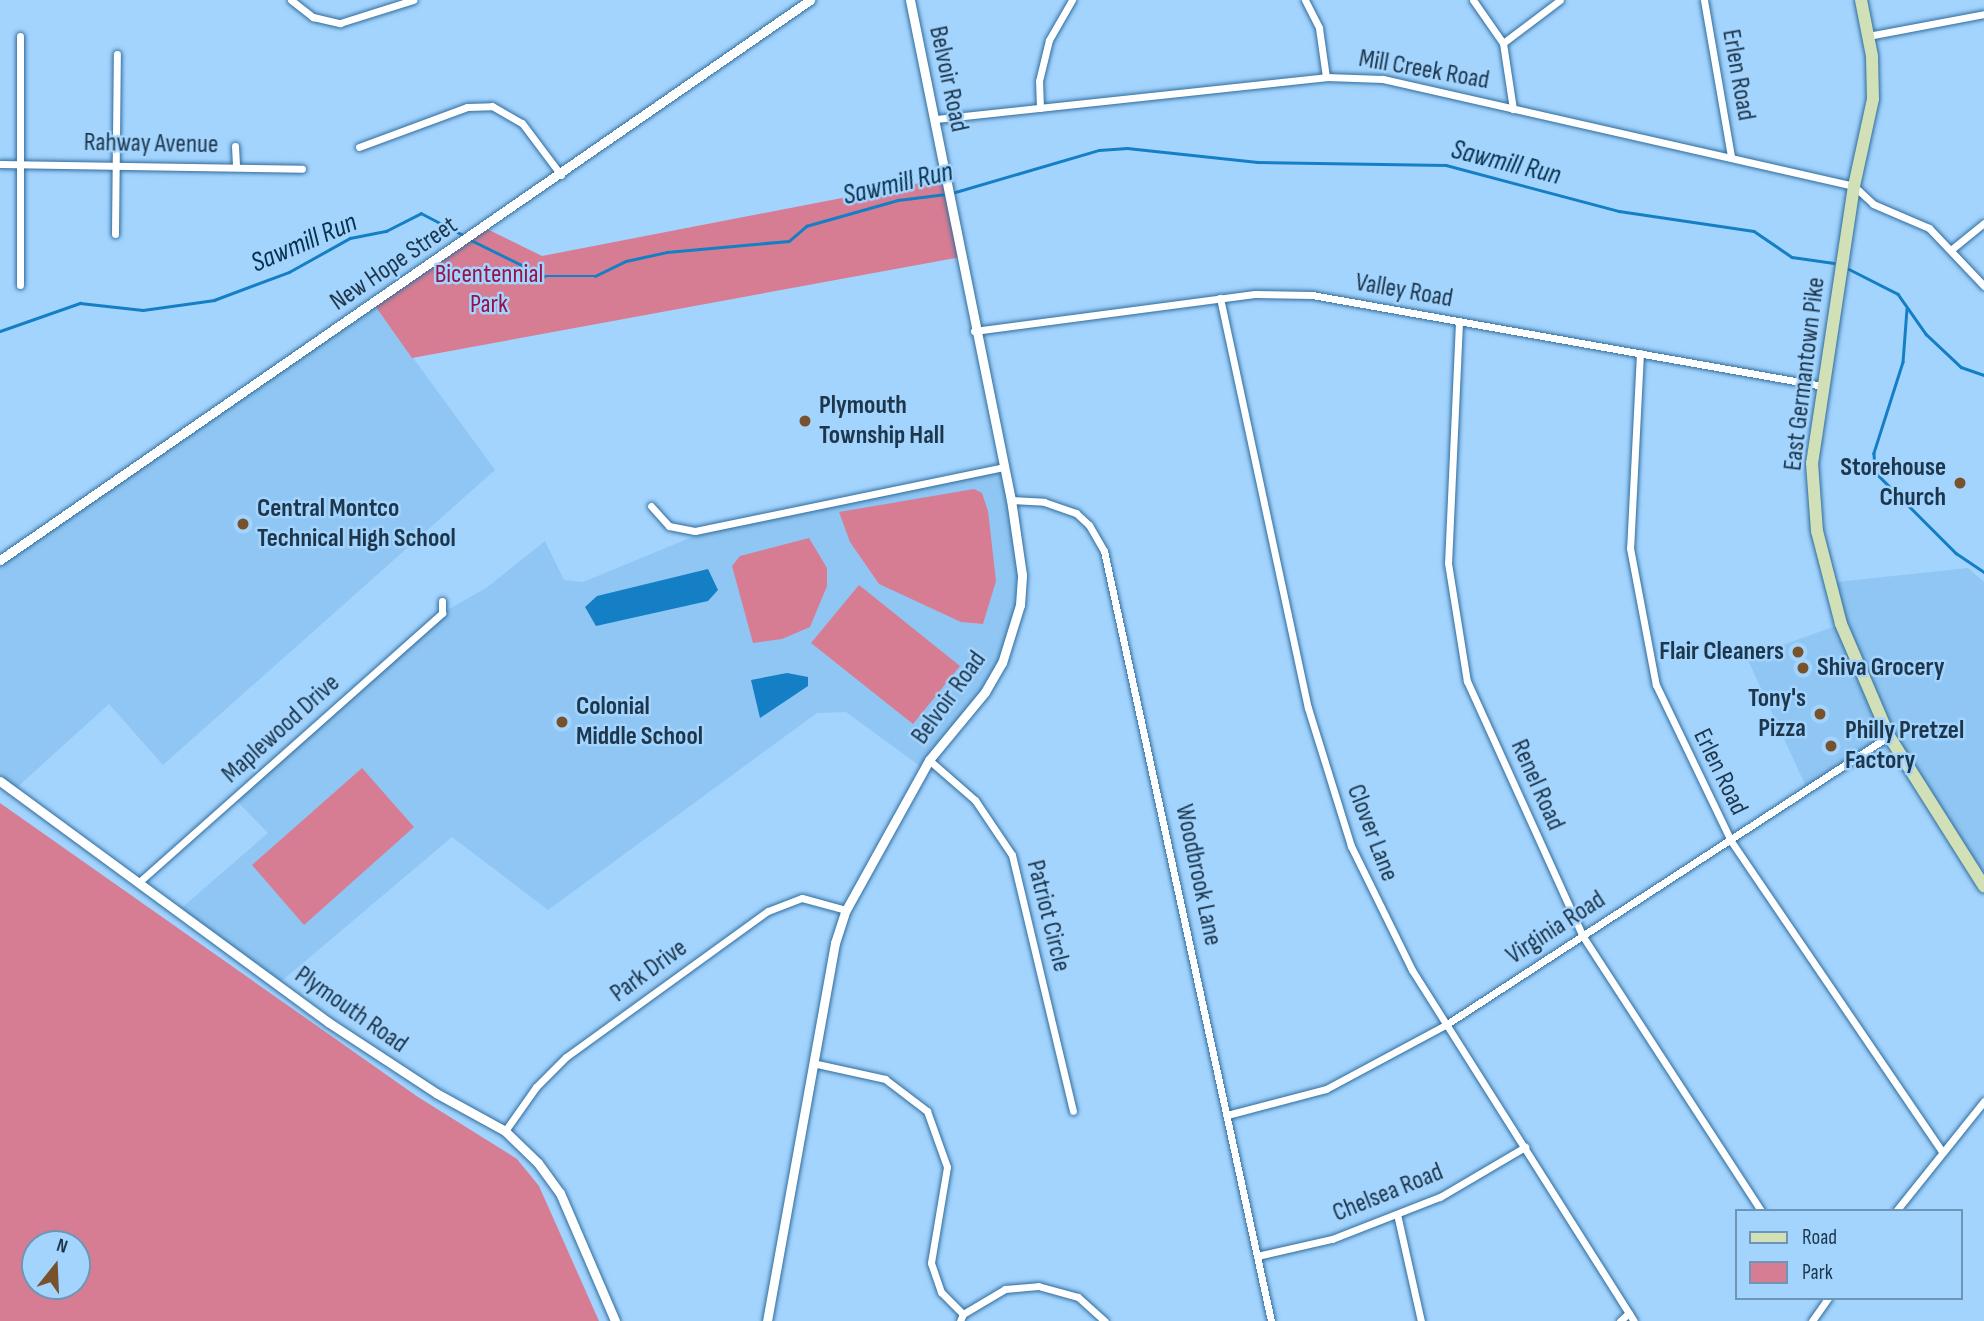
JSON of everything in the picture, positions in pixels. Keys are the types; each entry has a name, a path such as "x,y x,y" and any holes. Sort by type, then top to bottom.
{"main road":[{"name":"East Germantown Pike","path":"1861,0 1868,36 1873,99 1854,186 1812,463 1822,554 1841,624 1889,736 1984,886"}],"street":[{"path":"291,0 313,17 340,23 413,0"},
{"name":"New Hope Street","path":"0,560 561,176 810,0"},
{"name":"Belvoir Road","path":"767,1321 817,1064 835,943 846,910 929,760 985,692 1012,637 1022,575 1011,500 974,331 936,119 910,0"},
{"path":"1040,108 1039,81 1049,40 1072,0"},
{"path":"1305,0 1319,28 1326,77"},
{"path":"1474,0 1503,43 1513,109"},
{"path":"1503,43 1560,0"},
{"name":"Erlen Road","path":"1704,0 1731,157"},
{"path":"1868,36 1984,14"},
{"path":"20,36 20,285"},
{"path":"115,234 117,54"},
{"name":"Mill Creek Road","path":"936,119 1326,77 1382,79 1854,186"},
{"path":"359,147 467,107 492,106 522,123 561,176"},
{"path":"235,146 236,166"},
{"name":"Rahway Avenue","path":"0,164 302,169"},
{"path":"1854,186 1873,204 1929,228 1952,249 1984,286"},
{"path":"1952,249 1984,223"},
{"name":"Valley Road","path":"974,331 1220,298 1312,295 1823,386"},
{"name":"Clover Lane","path":"1220,298 1327,777 1382,915 1447,1024 1634,1321"},
{"name":"Renel Road","path":"1459,322 1448,563 1467,681 1583,935 1760,1209"},
{"name":"Erlen Road","path":"1640,353 1630,548 1639,614 1656,685 1731,841 1942,1151"},
{"path":"651,506 669,527 695,531 1003,467"},
{"name":"Woodbrook Lane","path":"1011,500 1044,502 1076,513 1089,525 1104,551 1271,1321"},
{"name":"Maplewood Drive","path":"138,883 442,613 442,601"},
{"name":"Virginia Road","path":"1227,1115 1326,1089 1447,1024 1889,736"},
{"name":"Patriot Circle","path":"929,760 975,800 1012,855 1073,1111"},
{"name":"Plymouth Road","path":"0,781 328,1022 436,1093 505,1131 544,1170 559,1193 615,1321"},
{"name":"Park Drive","path":"505,1131 536,1087 566,1056 768,911 802,898 846,910"},
{"path":"817,1064 885,1079 927,1111 947,1167 931,1263 941,1292 961,1318 1005,1289 1038,1286 1078,1297 1105,1321"},
{"path":"1898,1209 1984,1101"},
{"name":"Chelsea Road","path":"1257,1256 1332,1239 1396,1214 1480,1176 1525,1147"},
{"path":"1396,1214 1421,1321"},
{"path":"1819,1300 1822,1306"},
{"path":"1812,1321 1826,1300"},
{"path":"1620,1321 1629,1313"}],"shaded area":[{"name":"Central Montco Technical High School","path":"373,303 495,470 163,765 109,704 13,791 0,781 0,560"},
{"name":"Colonial Middle School","path":"1003,467 1022,575 1020,605 1002,663 924,769 846,712 817,713 548,910 452,837 277,985 179,910 268,833 234,798 442,613 486,588 545,541 564,580 583,582 714,528"},
{"path":"1968,568 1984,582 1984,886 1889,736 1808,791 1747,658 1841,624 1827,583"},
{"path":"708,569 718,590 708,601 596,626 585,607 597,596"},
{"path":"787,673 808,677 808,686 760,718 751,680"}],"green space":[{"name":"Bicentennial Park","path":"945,178 961,257 412,358 373,303 485,228 542,256"},
{"path":"974,489 982,493 988,511 996,581 983,624 961,622 879,584 850,542 839,512"},
{"path":"809,538 827,568 827,586 810,627 782,639 753,643 732,566 740,556"},
{"path":"859,585 960,666 913,724 811,643"},
{"path":"362,768 414,827 304,925 252,865"},
{"path":"0,803 418,1097 517,1159 539,1186 599,1321 0,1321"}],"waterway":[{"name":"Sawmill Run","path":"952,193 1099,150 1127,148 1257,162 1446,165 1619,211 1754,231 1792,257 1834,263"},
{"name":"Sawmill Run","path":"469,239 544,276 595,276 626,261 667,252 789,241 806,226 898,200 946,194"},
{"name":"Sawmill Run","path":"0,331 80,303 143,310 214,300 289,272 350,238 386,231 421,213 463,235"},
{"path":"1849,269 1898,294 1926,334 1961,367 1984,375"},
{"name":"Sawmill Run","path":"1907,309 1903,362 1874,453 1875,472 1956,553 1984,572"}],"place":[{"name":"Plymouth Township Hall","path":"805,421"},
{"name":"Storehouse Church","path":"1960,483"},
{"name":"Central Montco Technical High School","path":"243,524"},
{"name":"Flair Cleaners","path":"1798,652"},
{"name":"Shiva Grocery","path":"1803,668"},
{"name":"Tony's Pizza","path":"1820,714"},
{"name":"Colonial Middle School","path":"562,722"},
{"name":"Philly Pretzel Factory","path":"1831,746"}]}
